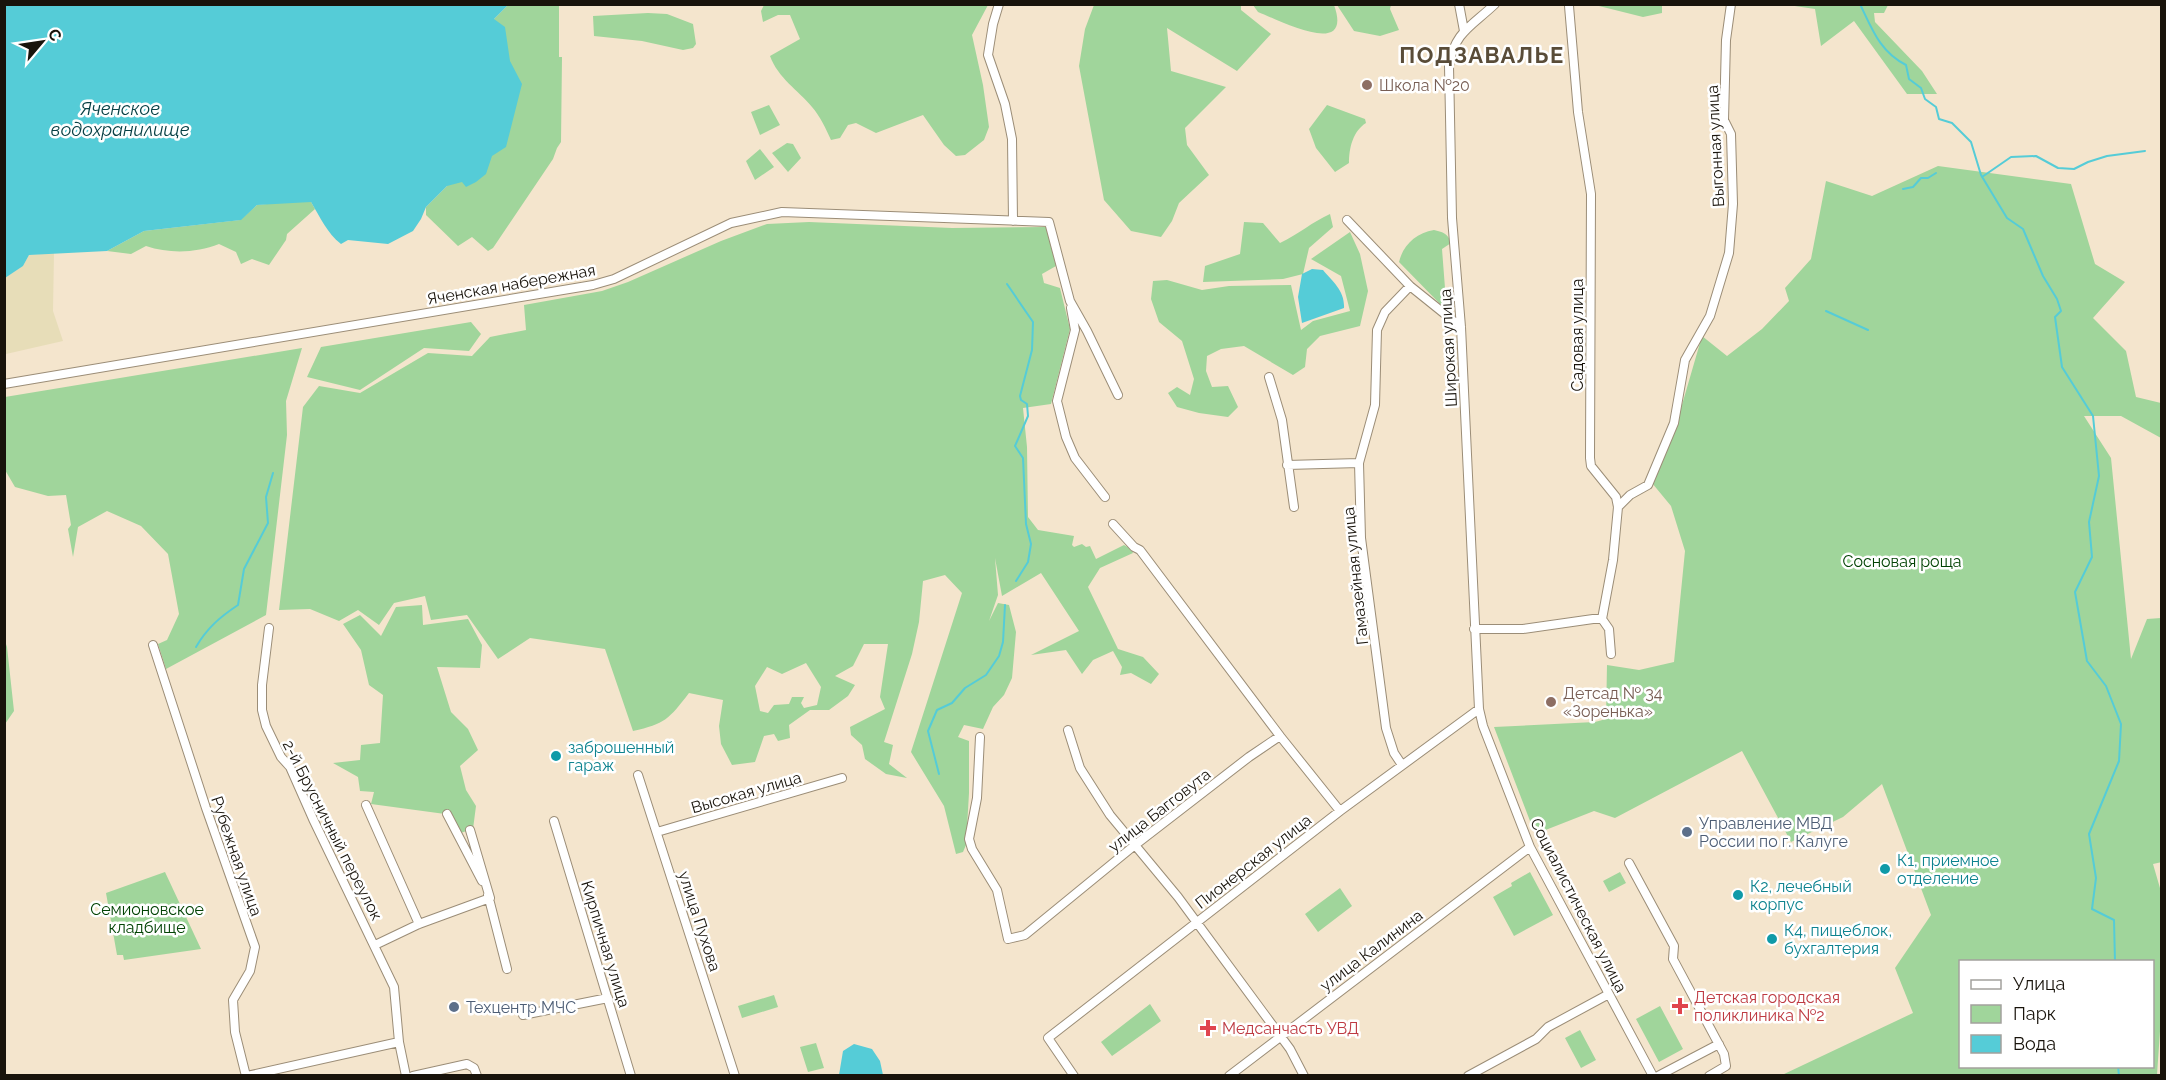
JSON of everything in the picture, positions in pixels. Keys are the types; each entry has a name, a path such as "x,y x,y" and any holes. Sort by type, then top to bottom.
{"street":[{"path":"999,4 988,55 1005,104 1012,139 1013,221"},
{"path":"1459,4 1464,31"},
{"name":"Широкая улица","path":"1479,709 1461,327 1452,218 1449,66 1452,49 1464,31 1495,4"},
{"name":"Выгонная улица","path":"1618,507 1630,495 1648,485 1674,423 1685,360 1710,316 1729,253 1733,204 1731,134 1724,120 1726,40 1731,4"},
{"name":"Садовая улица","path":"1569,6 1578,112 1591,194 1590,458 1591,466 1616,497 1618,507"},
{"name":"Яченская набережная","path":"4,384 593,285 614,279 731,223 782,212 1049,222 1070,301"},
{"path":"1347,219 1410,286 1461,327"},
{"name":"Гамазейная улица","path":"1402,765 1394,753 1386,728 1361,538 1359,463 1375,405 1377,330 1385,312 1410,286"},
{"path":"1070,301 1118,395"},
{"path":"1070,301 1075,330 1057,400 1066,437 1075,458 1105,497"},
{"path":"1269,377 1282,420 1294,507"},
{"path":"1287,465 1359,463"},
{"path":"1611,654 1609,629 1602,619 1613,560 1618,507"},
{"path":"1113,524 1134,547 1140,550 1280,736 1340,811"},
{"path":"1474,629 1523,629 1602,619"},
{"name":"2-й Брусничный переулок","path":"269,628 262,685 262,710 266,726 281,757 290,767 394,987 399,1042 406,1076"},
{"name":"Рубежная улица","path":"153,645 206,808 255,947 250,971 233,1000 235,1032 246,1076"},
{"name":"Пионерская улица","path":"1074,1076 1048,1038 1340,811 1479,709"},
{"name":"Социалистическая улица","path":"1479,709 1483,726 1530,847 1653,1076"},
{"path":"1068,730 1080,768 1110,815 1196,922 1280,1036 1304,1076"},
{"name":"улица Багговута","path":"980,738 977,798 969,839 972,849 997,890 1008,939 1025,935 1135,845 1249,757 1280,736"},
{"name":"улица Пухова","path":"638,775 735,1076"},
{"name":"Высокая улица","path":"657,832 842,778"},
{"path":"366,805 419,924"},
{"path":"447,814 490,898"},
{"name":"Кирпичная улица","path":"555,821 631,1076"},
{"path":"470,831 490,898 507,969"},
{"name":"улица Калинина","path":"1228,1076 1530,847"},
{"path":"1629,864 1674,946 1673,959 1724,1054 1726,1066 1709,1076"},
{"path":"375,945 419,924 490,898"},
{"path":"1468,1076 1536,1039 1548,1027 1609,993"},
{"path":"523,1015 608,998"},
{"path":"246,1076 399,1042"},
{"path":"1658,1076 1719,1044"},
{"path":"413,1076 467,1064 474,1068 477,1076"}],"green space":[{"path":"508,5 559,5 559,57 562,57 561,142 553,159 493,248 488,251 472,237 458,246 426,215 426,207 447,186 494,19"},
{"path":"764,5 988,5 972,35 989,127 984,140 965,155 956,156 944,145 923,115 876,133 856,123 848,125 840,138 831,140 815,111 778,71 770,56 800,39 790,15 778,15 763,22 761,11"},
{"path":"1094,5 1241,5 1241,10 1271,34 1237,71 1167,28 1171,71 1226,87 1185,128 1187,145 1209,175 1179,203 1172,221 1161,237 1131,231 1104,200 1079,66 1085,29"},
{"path":"1253,5 1334,5 1337,21 1334,30 1324,33 1311,32 1258,12"},
{"path":"1337,5 1391,5 1390,9 1399,30 1380,36 1354,31"},
{"path":"1595,5 1662,5 1662,13 1643,17"},
{"path":"1788,5 1888,5 1884,13 1874,13 1875,22 1922,71 1937,94 1907,94 1854,21 1821,46 1815,9"},
{"path":"667,14 693,24 696,44 693,48 683,50 642,41 594,36 593,16"},
{"path":"769,105 780,125 760,135 751,112"},
{"path":"1327,105 1365,119 1366,123 1353,140 1349,163 1335,172 1316,148 1309,129"},
{"path":"787,143 793,144 801,158 788,172 772,153"},
{"path":"760,149 774,167 755,180 746,161"},
{"name":"Сосновая роща","path":"1938,166 2071,184 2095,264 2125,282 2093,318 2126,351 2136,397 2161,403 2161,438 2121,416 2084,416 2111,458 2131,659 2147,619 2161,618 2162,862 2153,864 2162,895 2162,1002 2157,1075 1782,1075 1913,1013 1895,968 1931,915 1882,784 1843,817 1791,842 1742,751 1615,818 1594,811 1543,831 1530,821 1494,727 1595,722 1606,719 1607,665 1639,670 1674,662 1685,551 1671,506 1652,483 1677,422 1702,336 1727,356 1762,329 1789,301 1785,288 1811,259 1826,181 1872,196"},
{"path":"311,202 315,209 287,234 286,240 269,265 252,259 241,264 236,252 219,244 183,251 146,246 131,254 107,251 144,231 240,220 257,205"},
{"path":"1330,214 1333,227 1309,248 1303,274 1283,279 1203,282 1205,266 1240,254 1244,222 1263,223 1280,243"},
{"path":"809,222 952,228 1046,227 1056,266 1042,274 1044,283 1060,288 1070,329 1051,404 1023,408 1027,447 1028,517 1038,530 1074,536 1072,545 1074,547 1082,544 1086,547 1090,546 1096,559 1124,545 1131,549 1133,553 1100,568 1088,587 1118,649 1143,657 1159,674 1151,684 1131,673 1120,675 1122,667 1113,651 1093,660 1082,674 1066,650 1031,655 1079,631 1041,573 1002,596 995,558 998,595 989,621 998,603 1009,605 1016,632 1012,678 1004,695 993,707 983,729 964,725 958,737 969,741 969,793 966,845 963,852 956,854 944,806 911,752 962,593 945,575 923,581 919,622 912,654 884,742 893,745 889,764 907,778 886,774 865,759 862,745 851,735 850,727 885,709 880,697 888,644 864,644 853,666 835,676 855,685 848,696 829,710 810,710 789,725 790,738 778,741 774,734 764,736 755,762 732,765 721,744 719,726 723,700 689,693 666,719 633,731 605,649 530,638 498,659 467,615 431,620 425,596 394,603 379,625 358,610 339,621 310,609 279,610 303,407 319,386 360,393 428,353 472,356 490,337 526,330 524,305 602,291 767,224","holes":["806,663 821,687 817,705 804,708 801,703 804,697 792,697 789,704 774,705 768,713 760,711 755,686 767,667 782,674"]},
{"path":"1434,230 1446,235 1451,243 1442,249 1445,288 1453,295 1455,302 1451,307 1445,309 1399,262 1411,241"},
{"path":"1350,232 1360,254 1368,291 1360,326 1320,336 1307,349 1305,367 1293,375 1244,346 1221,349 1207,356 1206,371 1212,387 1228,386 1238,407 1228,417 1177,407 1168,393 1177,387 1190,395 1194,379 1182,341 1159,322 1151,299 1153,281 1167,280 1202,290 1229,286 1291,285 1301,330 1313,321 1350,311 1341,276 1311,259"},
{"path":"471,322 481,334 469,351 424,348 360,390 307,377 321,347"},
{"path":"302,348 286,401 287,435 266,615 166,669 158,644 167,640 179,614 168,554 141,526 107,511 78,527 73,557 68,529 71,525 66,495 48,496 15,487 5,470 5,397"},
{"path":"422,605 423,625 468,619 482,645 480,668 437,667 451,712 468,729 478,750 460,766 466,790 476,806 473,829 454,835 445,814 371,804 374,792 360,791 358,777 333,763 360,760 361,745 380,743 383,695 369,685 361,650 343,624 360,615 381,636 396,607"},
{"path":"5,641 14,711 5,724"},
{"name":"Семионовское кладбище","path":"165,872 201,949 124,960 123,955 117,955 106,893"},
{"path":"1530,872 1553,915 1514,936 1493,897"},
{"path":"1620,872 1626,883 1609,892 1603,881"},
{"path":"1340,888 1352,906 1318,932 1305,914"},
{"path":"774,995 778,1007 742,1018 738,1006"},
{"path":"1150,1004 1161,1021 1112,1056 1101,1042"},
{"path":"1660,1006 1683,1049 1659,1062 1636,1019"},
{"path":"1580,1030 1596,1060 1581,1068 1565,1038"},
{"path":"816,1043 824,1068 808,1072 800,1047"}],"sand":[{"path":"54,253 53,311 63,341 6,354 5,278 23,266 29,255"}],"water":[{"name":"Яченское водохранилище","path":"5,4 508,5 494,19 505,27 510,61 522,84 506,147 492,156 486,174 466,187 462,182 447,186 426,207 413,231 388,244 348,240 341,244 328,230 311,202 257,205 241,220 144,231 107,251 29,255 23,266 5,278"},
{"path":"1312,269 1323,270 1334,283 1343,297 1344,308 1302,323 1298,297 1302,274"},
{"path":"854,1044 872,1049 880,1061 883,1075 839,1075 843,1051"}],"waterway":[{"path":"1860,4 1883,47 1906,65 1909,79 1921,88 1925,99 1936,107 1939,119 1952,123 1971,142 1981,175 2007,218 2023,229 2061,311 2055,317 2062,367 2093,416 2099,476 2089,522 2092,557 2075,592 2087,661 2106,686 2121,724 2119,761 2089,834 2096,878 2092,909 2114,920 2115,960"},
{"path":"1982,177 2011,157 2036,156 2058,168 2074,169 2107,156 2145,151"},
{"path":"1903,189 1913,187 1921,178 1928,178 1936,173"},
{"path":"1007,284 1033,322 1032,350 1020,396 1021,400 1027,404 1028,416 1015,446 1023,458 1026,524 1031,544 1028,562 1016,581"},
{"path":"1826,311 1868,330"},
{"path":"196,647 214,623 238,605 244,569 268,523 266,497 273,473"},
{"path":"939,774 928,731 937,710 952,703 965,688 986,675 999,656 1003,642 1005,605"},
{"path":"2118,1068 2119,1076"}],"place":[{"name":"Школа №20","path":"1367,85"},
{"name":"Детсад № 34 «Зоренька»","path":"1551,702"},
{"name":"заброшенный гараж","path":"556,756"},
{"name":"Управление МВД России по г. Калуге","path":"1687,832"},
{"name":"К1, приемное отделение","path":"1885,869"},
{"name":"К2, лечебный корпус","path":"1738,895"},
{"name":"К4, пищеблок, бухгалтерия","path":"1772,939"},
{"name":"Детская городская поликлиника №2","path":"1680,1006"},
{"name":"Техцентр МЧС","path":"454,1007"},
{"name":"Медсанчасть УВД","path":"1208,1028"}],"district":[{"name":"ПОДЗАВАЛЬЕ","path":"1482,55"}]}
